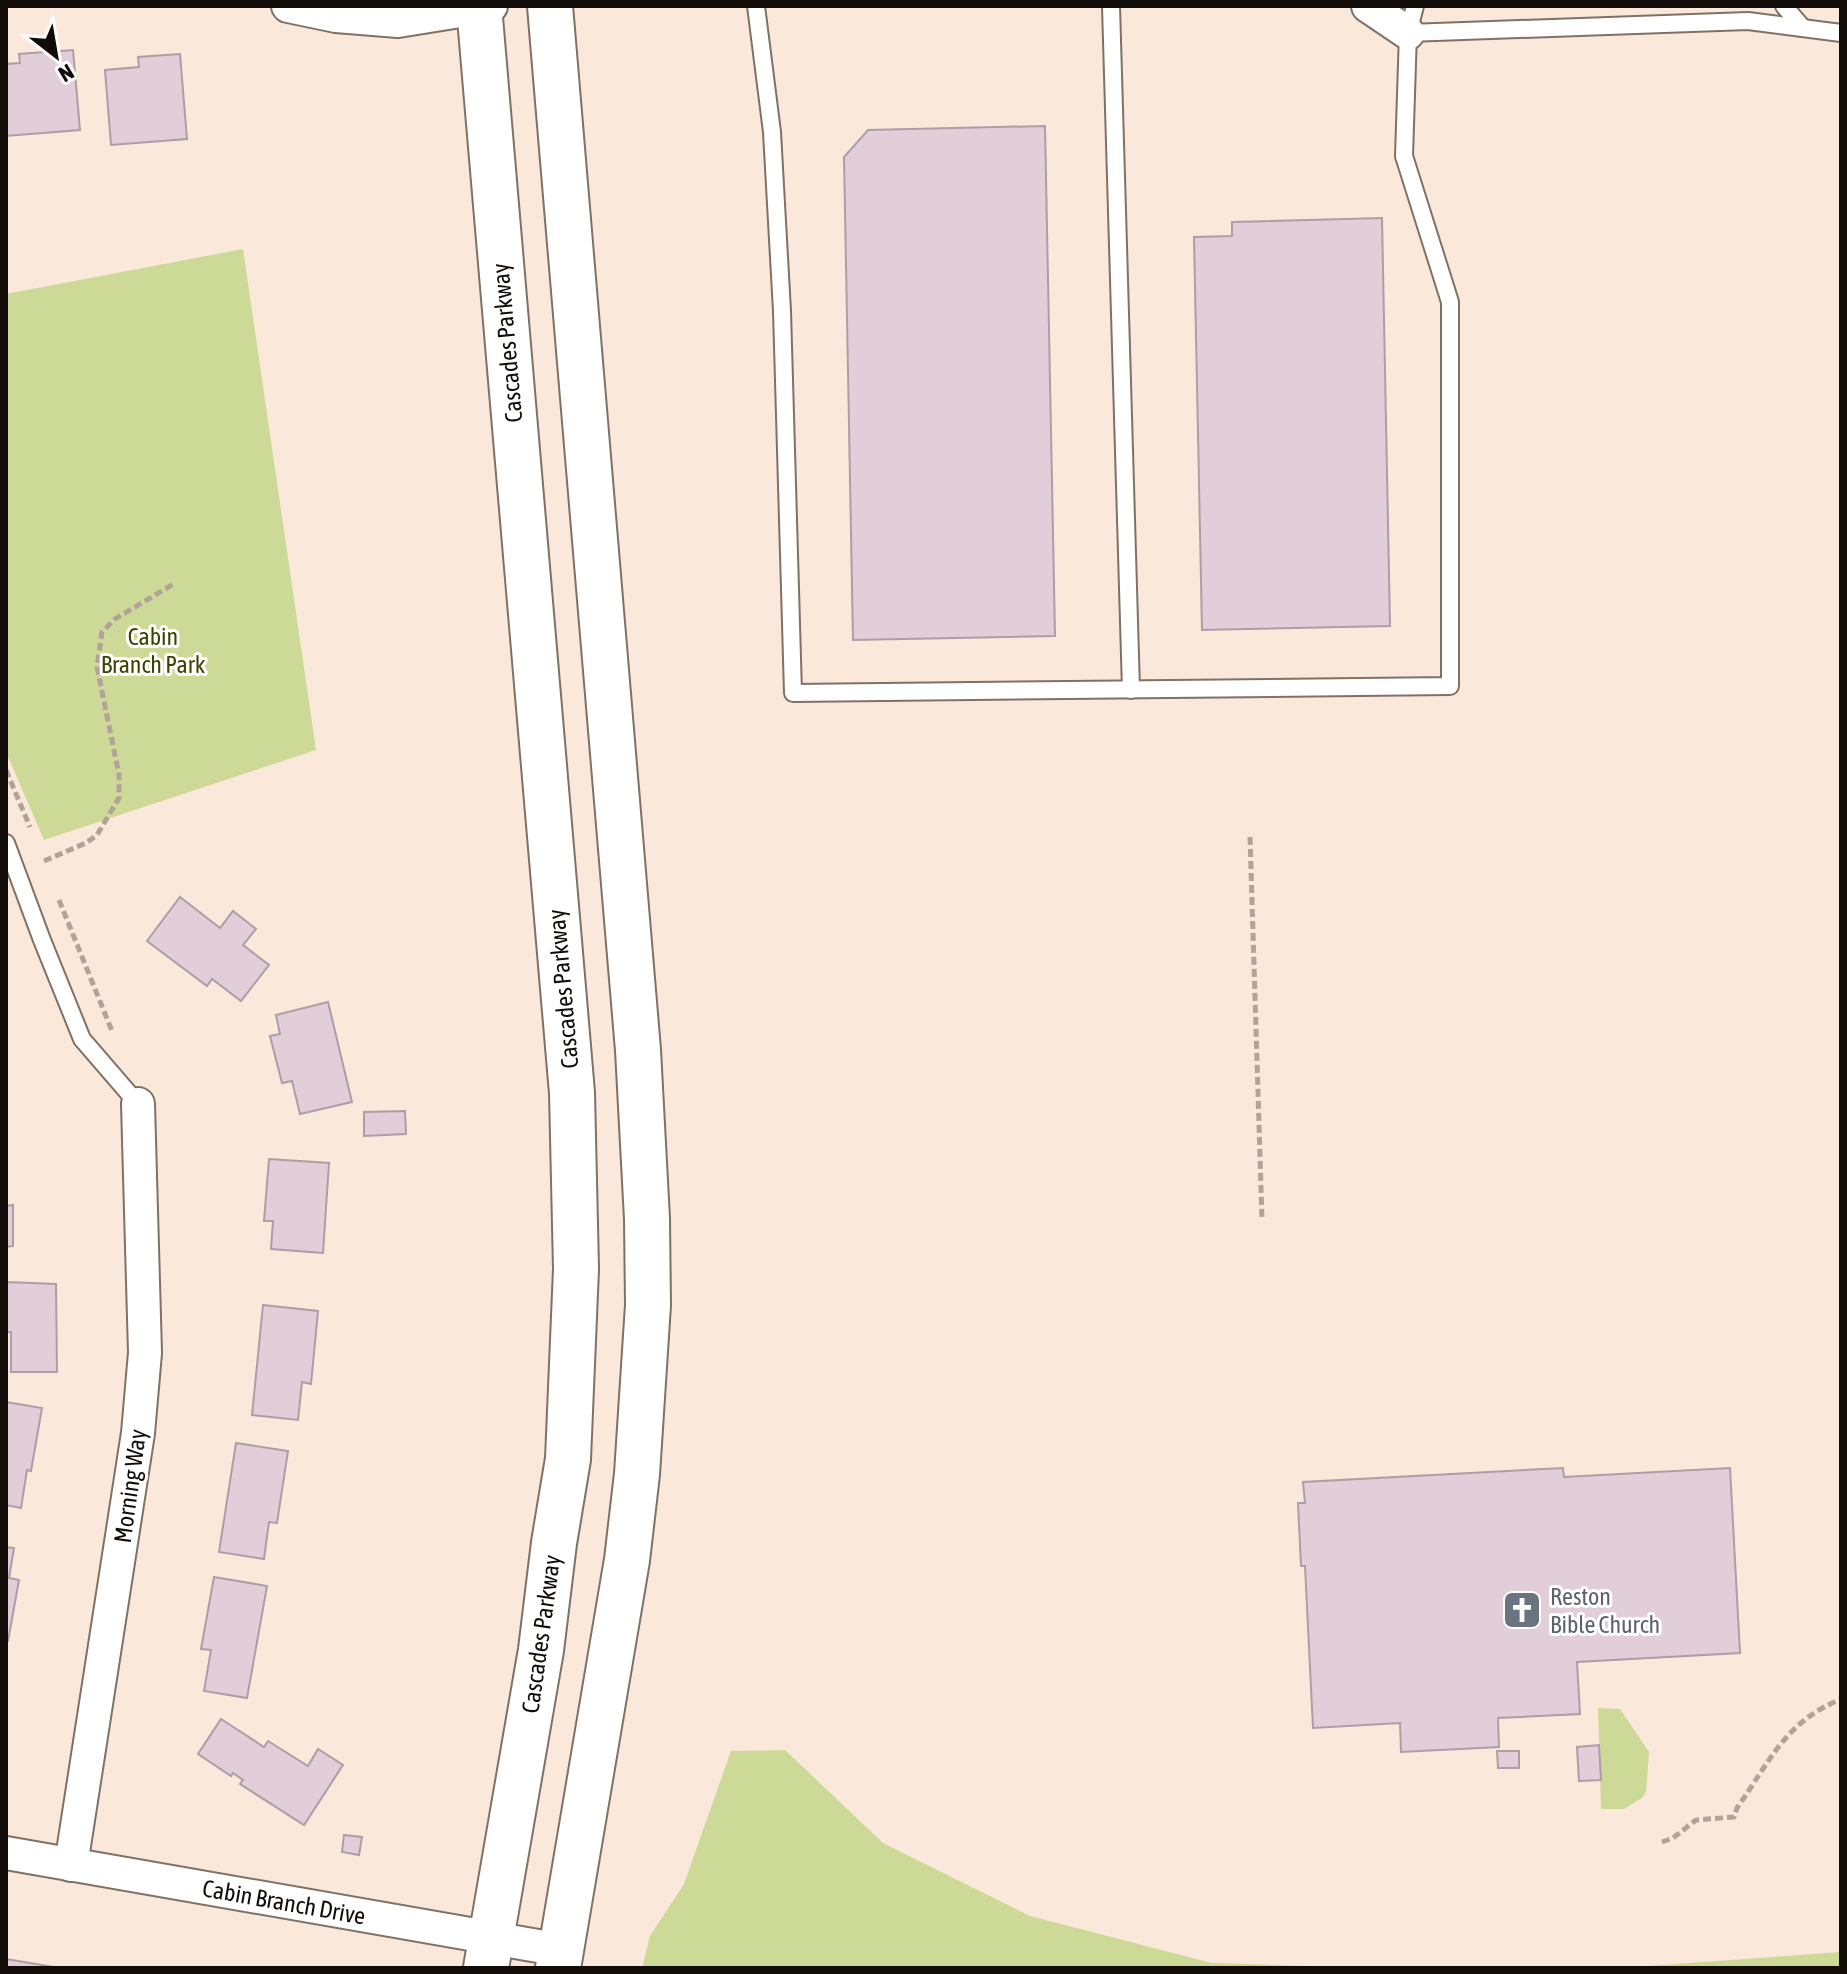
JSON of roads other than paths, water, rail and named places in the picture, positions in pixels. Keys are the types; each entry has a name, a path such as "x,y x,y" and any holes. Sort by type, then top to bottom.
{"main road":[{"path":"550,6 638,1050 647,1234 645,1377 627,1560 560,1959"},
{"name":"Cascades Parkway","path":"483,7 572,1093 576,1269 568,1459 541,1650 488,1953"}],"street":[{"path":"288,6 336,16 398,21 483,7"},
{"path":"1368,6 1412,19"},
{"name":"Morning Way","path":"71,1865 138,1433 145,1353 138,1104"},
{"name":"Cabin Branch Drive","path":"6,1853 488,1953 560,1959"}],"lane":[{"path":"756,6 772,132 781,281 793,693 1450,686 1450,302 1404,156 1412,19 1748,21 1841,33"},
{"path":"1111,6 1131,690"},
{"path":"1784,6 1803,28"},
{"path":"6,843 82,1039 138,1104"}],"place":[{"name":"Reston Bible Church","path":"1522,1610"}],"park label":[{"name":"Cabin Branch Park","path":"153,650"}]}
